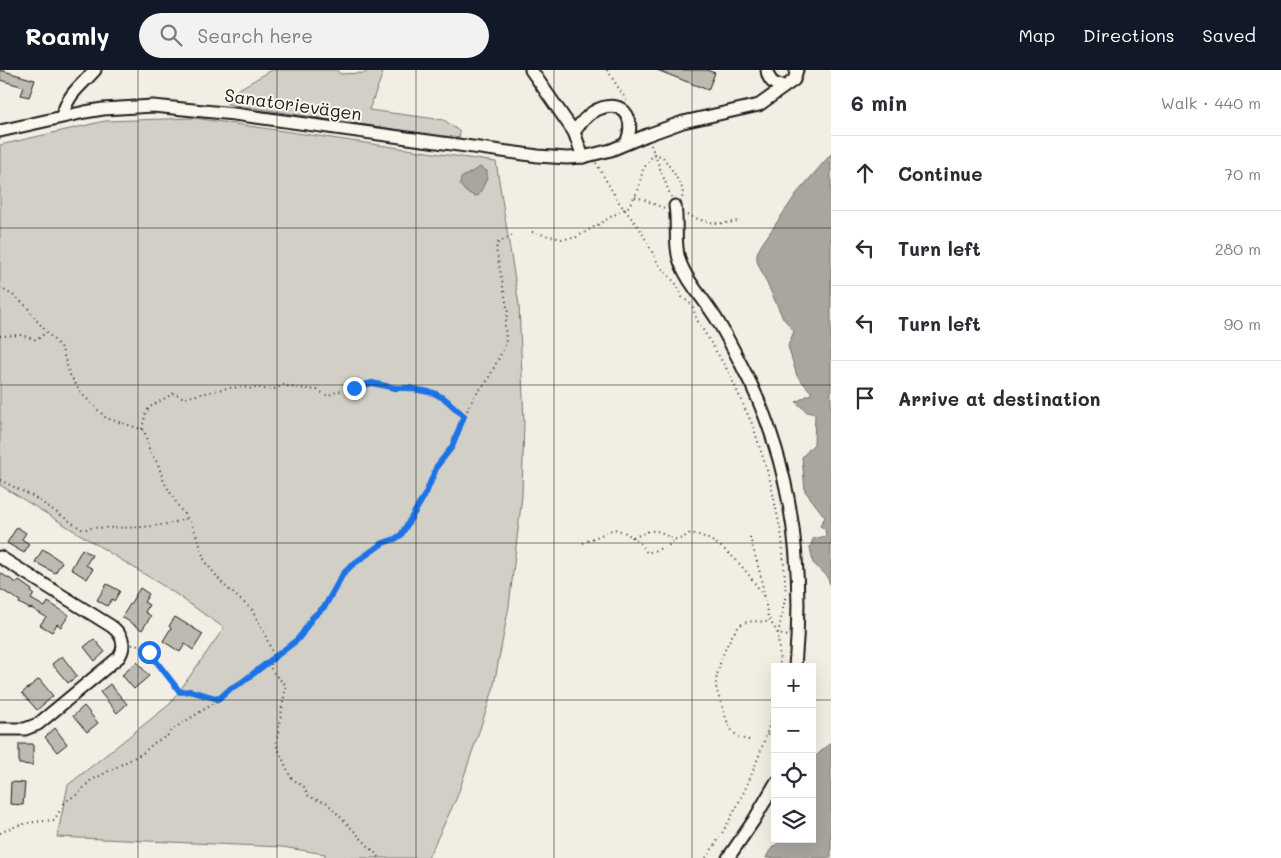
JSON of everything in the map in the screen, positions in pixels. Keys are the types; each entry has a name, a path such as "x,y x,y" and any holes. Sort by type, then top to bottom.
{"street":[{"path":"62,116 72,93 96,70"},
{"path":"531,70 574,132 587,156"},
{"path":"767,70 770,81 784,86"},
{"name":"Sanatorievägen","path":"0,131 62,116 104,109 153,106 252,116 538,156 567,158 587,156 611,150 683,122 759,105 794,80 797,70"},
{"path":"574,132 593,112 613,106 625,113 630,121 631,130 626,143"},
{"path":"675,208 677,250 680,260 696,290 717,320 752,387 780,466 796,548 799,612 795,663"},
{"path":"0,557 118,631 122,638 123,649 119,657 38,724 25,729 0,729"},
{"path":"728,858 771,791"}],"path":[{"path":"532,232 562,239 574,238 624,209 635,197 643,170 654,154 663,157 683,190 682,200 675,208"},
{"path":"587,156 640,230 663,271 677,285 682,297 692,305 697,320 728,371 753,426 772,489 782,537 786,594 778,634 780,663"},
{"path":"0,833 10,827 54,820 66,801 78,794 90,781 143,753 176,727 273,660 302,634 312,618 325,606 343,574 352,565 383,543 401,535 426,493 437,466 452,447 464,416 476,394 490,375 505,346 505,326 508,312 496,249 498,243 513,235"},
{"path":"0,288 16,297 27,307 62,349 69,373 80,392 106,418 144,430 150,452 158,464 164,482 198,539 205,562 224,585 252,610 267,640 274,657 270,667 275,675 286,685 276,744 291,778 304,787 306,795 318,801 326,802 380,858"},
{"path":"0,336 21,335 37,340 47,332"},
{"path":"142,429 146,412 174,393 184,398 227,388 242,387 253,390 257,387 271,390 279,388 284,384 289,387 317,390 328,396 372,383 395,388 408,388 440,396 464,416"},
{"path":"0,480 32,496 83,530 177,522 187,518"},
{"path":"583,542 614,529 632,537 640,543 647,553 668,546 674,540 683,538 690,533 697,534 714,542 741,564 764,597"},
{"path":"632,537 638,537 648,531 659,531 666,537 674,540"},
{"path":"750,537 770,622 778,634 798,637"},
{"path":"749,740 741,738 727,724 716,688 716,678 728,645 738,626 746,622 770,622"},
{"path":"123,649 136,644 149,652 180,692 190,691 219,699"},
{"path":"706,858 739,802 767,735 771,719"},
{"path":"767,735 771,732"}],"shaded area":[{"path":"272,70 337,70 340,74 384,70 369,110 444,120 460,132 459,139 227,104 232,93"},
{"path":"194,118 496,162 519,305 524,421 522,496 509,606 493,690 457,797 428,858 325,858 325,854 282,847 57,837 68,785 170,704 224,628 170,590 0,485 0,145 105,121"},
{"path":"831,154 831,586 826,575 813,563 810,547 813,539 826,536 825,529 820,526 825,517 805,491 802,457 814,444 815,414 807,412 796,402 812,393 797,376 788,346 794,331 783,318 757,261 757,253 797,193"},
{"path":"480,167 487,171 487,178 479,195 475,196 466,192 460,185 461,178"},
{"path":"831,742 831,858 766,858 769,851 779,843 816,843 816,756"}],"building":[{"path":"0,70 35,80 29,97 21,95 24,87 0,80"},
{"path":"657,70 707,70 715,73 708,90"},
{"path":"17,527 26,533 22,539 29,544 24,553 7,543"},
{"path":"43,549 62,562 55,573 35,562"},
{"path":"82,549 92,555 86,565 93,569 87,579 71,569"},
{"path":"0,573 17,583 19,581 32,590 31,592 34,594 31,599 45,607 48,602 69,615 61,627 57,624 52,632 40,625 46,617 19,603 20,601 0,589"},
{"path":"107,584 120,591 114,601 112,599 107,606 97,600"},
{"path":"140,588 149,594 144,602 149,605 145,612 151,616 142,630 122,617"},
{"path":"175,617 203,634 193,650 185,644 180,652 163,641"},
{"path":"94,639 105,652 95,661 84,647"},
{"path":"62,656 77,676 68,683 52,664"},
{"path":"137,662 149,676 134,689 122,675"},
{"path":"39,679 53,696 37,710 22,693"},
{"path":"110,684 127,704 117,713 100,692"},
{"path":"84,706 98,723 87,732 73,716"},
{"path":"55,728 67,744 57,752 45,737"},
{"path":"19,744 33,744 33,765 19,764"},
{"path":"11,782 25,783 23,805 10,804"}],"route":[{"path":"149,652 180,692 190,691 219,699 231,688 273,660 297,640 312,618 325,606 343,574 352,565 383,543 401,535 426,493 428,484 437,466 452,447 464,416 445,399 434,393 372,383 354,388"}]}
